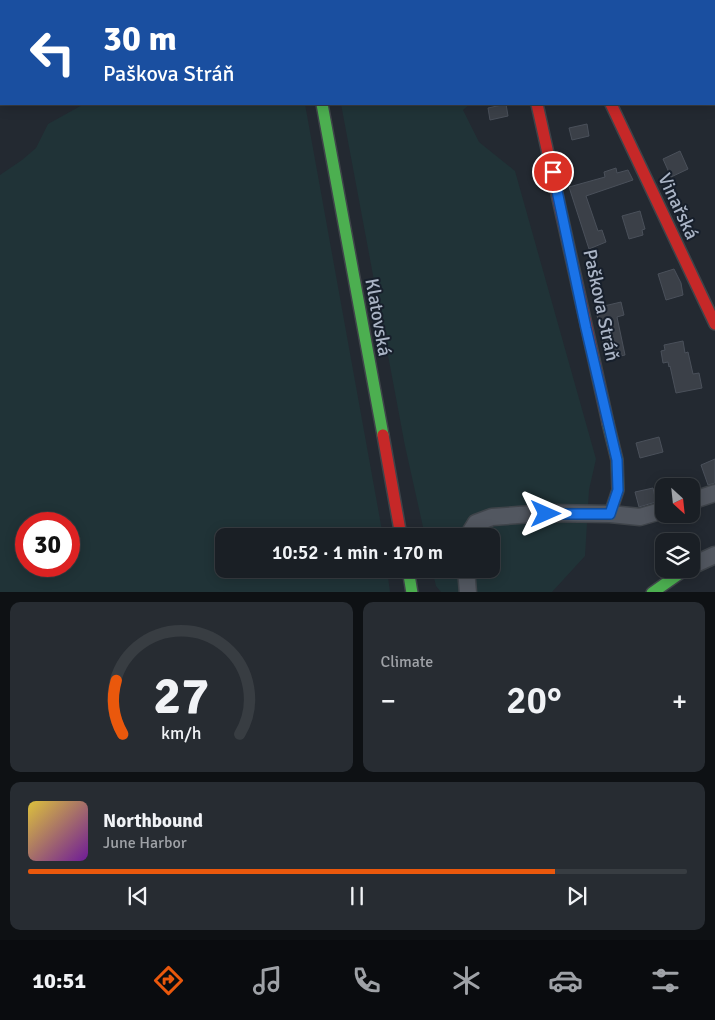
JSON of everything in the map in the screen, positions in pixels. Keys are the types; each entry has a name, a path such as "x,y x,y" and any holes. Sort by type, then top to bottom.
{"street":[{"name":"Klatovská","path":"322,105 400,528"},
{"name":"Paškova Stráň","path":"537,105 617,460 618,490 610,514"},
{"name":"Vinařská","path":"611,105 715,324"},
{"path":"700,498 715,493"},
{"path":"473,528 476,523 492,517 546,514 610,514 640,517 655,513"},
{"path":"700,562 715,555"},
{"path":"410,578 412,592"},
{"path":"467,578 468,592"},
{"path":"652,592 673,578"}],"green space":[{"path":"82,105 305,105 382,528 215,528 215,578 388,578 390,592 0,592 0,175 36,148 48,124"},
{"path":"341,105 469,105 463,110 479,142 515,171 596,459 589,490 585,556 552,592 441,592 436,586 434,578 500,578 500,528 423,528 405,446"}],"building":[{"path":"506,105 508,116 490,120 488,108"},
{"path":"587,124 589,136 572,140 569,128"},
{"path":"680,151 688,169 671,177 663,159"},
{"path":"616,168 617,173 628,170 633,180 586,196 598,231 602,230 606,242 589,249 569,187 605,177 604,172"},
{"path":"640,211 645,229 642,230 643,235 629,239 622,216"},
{"path":"674,269 681,283 683,295 666,300 658,274"},
{"path":"621,302 624,315 617,317 625,355 607,359 597,315 606,313 604,306"},
{"path":"683,341 685,353 688,352 693,374 699,373 702,388 676,393 670,366 668,362 663,363 661,351 665,350 664,345"},
{"path":"659,437 663,452 640,458 636,443"},
{"path":"715,459 715,483 708,485 701,465"},
{"path":"653,488 655,502 639,507 635,492"}],"traffic: fast":[{"path":"322,105 383,435"},
{"path":"608,423 617,460 618,490 610,514"},
{"path":"410,578 412,592"},
{"path":"653,592 673,578"}],"traffic: jam":[{"path":"537,105 608,423"},
{"path":"611,105 715,324"},
{"path":"383,435 400,528"}],"route":[{"path":"546,514 610,514 615,504 619,482 617,460 586,328 553,172"}]}
